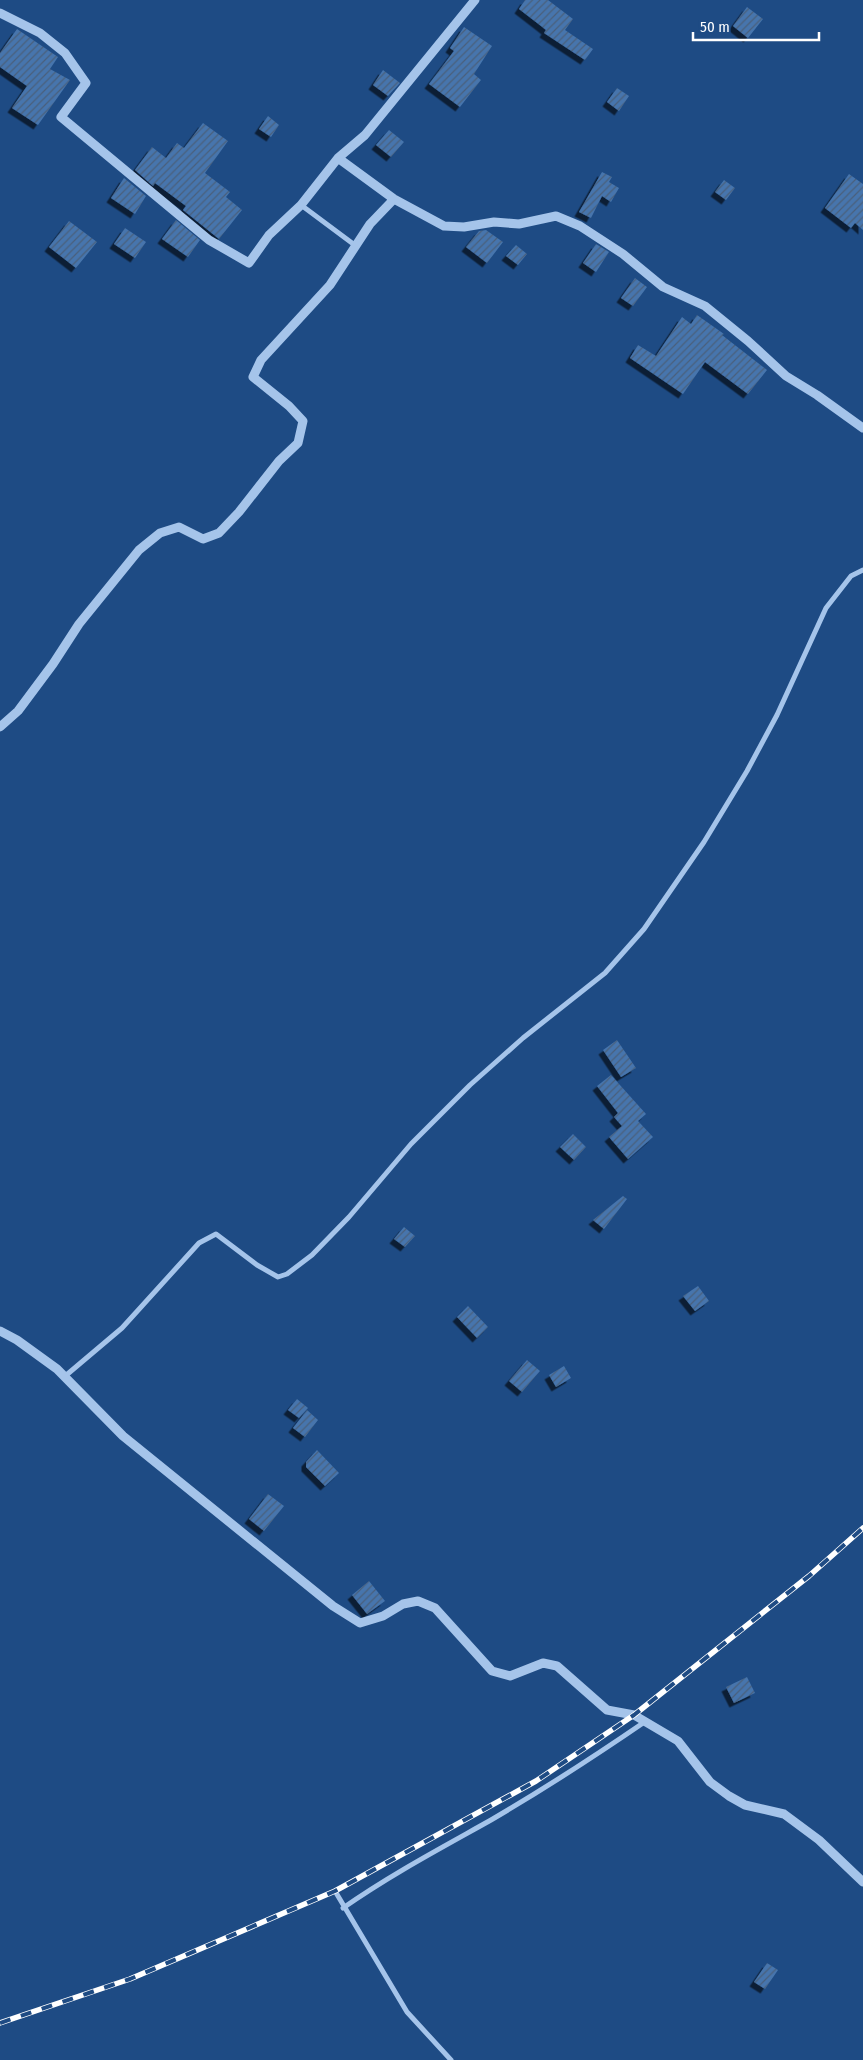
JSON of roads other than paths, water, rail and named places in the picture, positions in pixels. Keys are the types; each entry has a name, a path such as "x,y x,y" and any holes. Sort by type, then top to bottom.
{"street":[{"path":"0,13 40,33 64,53 86,83 61,117 209,240 249,262 269,235 301,205 338,158 365,135 475,0"},
{"path":"338,158 394,199 444,226 464,227 494,222 519,224 556,216 580,226 623,254 663,287 705,306 748,341 786,376 817,395 863,428"},
{"path":"0,727 18,711 53,664 79,624 139,550 160,533 179,527 204,539 219,533 239,512 279,461 298,443 303,421 289,406 253,376 261,360 330,285 370,224 394,199"},
{"path":"301,205 356,246"},
{"path":"64,1376 122,1328 199,1243 216,1234 257,1265 278,1277 287,1274 312,1255 349,1217 411,1144 470,1085 523,1038 605,972 644,929 704,842 777,715 826,608 851,576 863,570"},
{"path":"0,1330 17,1340 64,1376 123,1436 333,1606 360,1623 383,1616 403,1604 418,1601 435,1608 492,1671 510,1676 543,1663 557,1666 607,1710 634,1715 678,1741 710,1782 729,1796 746,1805 784,1814 819,1840 863,1882"},
{"path":"343,1908 374,1886 493,1819 585,1762 646,1721"},
{"path":"335,1891 343,1908 407,2012 451,2060"}],"railway":[{"path":"0,2023 130,1979 335,1891 536,1781 634,1715 809,1576 863,1528"}]}
